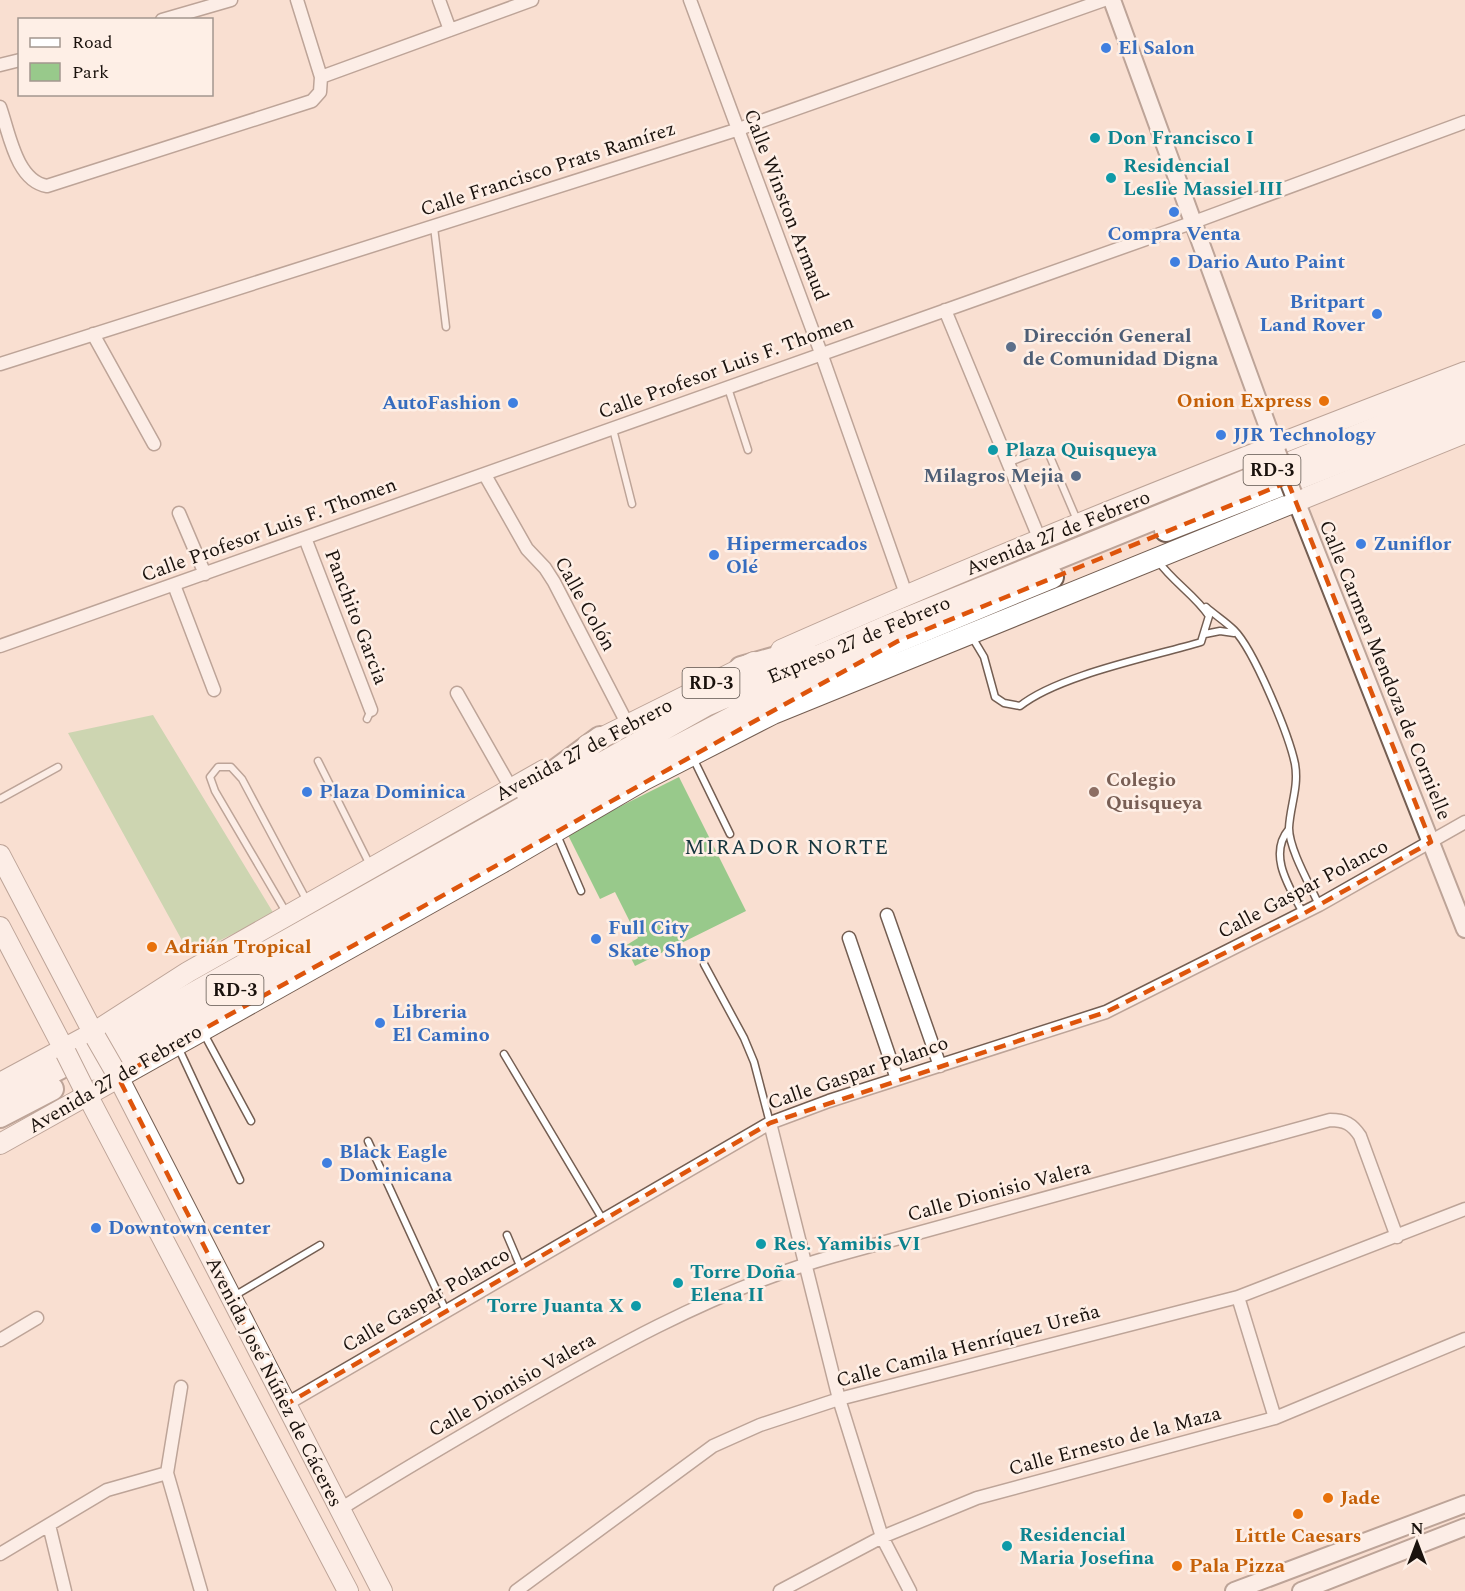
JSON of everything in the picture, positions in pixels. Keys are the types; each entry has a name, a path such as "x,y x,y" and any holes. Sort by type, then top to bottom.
{"highway":[{"name":"RD-3","path":"1081,556 1465,392"},
{"name":"RD-3","path":"1081,556 1465,413"},
{"name":"Expreso 27 de Febrero","path":"462,853 751,708 891,634 1081,556"},
{"path":"741,668 891,634"},
{"path":"773,714 891,634"},
{"path":"462,853 600,738"},
{"path":"462,853 644,780"},
{"name":"RD-3","path":"0,1098 80,1058 462,853"},
{"name":"RD-3","path":"0,1116 115,1057 462,853"}],"main road":[{"name":"Avenida 27 de Febrero","path":"0,1083 94,1035 188,972 600,738 741,668 906,594 1079,524 1276,449 1465,372"},
{"name":"Avenida 27 de Febrero","path":"0,1144 86,1091 177,1044 556,832 644,780 773,714 1156,558 1294,497 1465,433"},
{"name":"Avenida José Núñez de Cáceres","path":"0,855 94,1035 117,1074 381,1591"},
{"name":"Avenida José Núñez de Cáceres","path":"0,927 348,1591"}],"street":[{"path":"169,18 231,0"},
{"path":"0,107 23,169 30,179 47,186 312,101 320,92 321,77 297,0"},
{"path":"439,0 450,30"},
{"path":"321,77 532,0"},
{"name":"Calle Winston Armaud","path":"690,0 736,130 821,353 906,594"},
{"name":"Calle Francisco Prats Ramírez","path":"0,364 736,130 1104,0"},
{"path":"1112,0 1276,449"},
{"path":"0,66 18,61"},
{"name":"Calle Profesor Luis F. Thomen","path":"0,646 1194,222 1465,122"},
{"path":"945,310 1040,540"},
{"path":"93,334 153,444"},
{"name":"Calle Carmen Mendoza de Cornielle","path":"1276,449 1465,929"},
{"name":"Calle Colón","path":"485,475 527,549 545,568 554,582 628,725"},
{"path":"179,513 205,574"},
{"name":"Panchito Garcia","path":"305,538 369,715"},
{"path":"174,585 214,690"},
{"path":"457,693 511,789"},
{"name":"Calle Gaspar Polanco","path":"285,1405 770,1123 1106,1011 1303,914 1373,872 1465,822"},
{"path":"887,915 940,1066"},
{"path":"849,938 897,1079"},
{"name":"Calle Dionisio Valera","path":"339,1510 550,1384 734,1291 805,1264 1330,1120 1342,1120 1354,1126 1360,1136 1397,1237"},
{"path":"770,1123 839,1399 882,1537 910,1591"},
{"name":"Calle Camila Henríquez Ureña","path":"516,1591 713,1446 760,1425 839,1399 1238,1297 1465,1209"},
{"path":"1238,1297 1275,1418"},
{"path":"0,1340 37,1318"},
{"name":"Calle Ernesto de la Maza","path":"780,1591 882,1537 977,1498 1275,1418 1465,1340"},
{"path":"181,1387 167,1473 201,1591"},
{"path":"0,1554 107,1490 167,1473"},
{"path":"1234,1591 1465,1504"},
{"path":"49,1525 65,1591"},
{"path":"1301,1591 1465,1527"}],"lane":[{"path":"434,226 446,327"},
{"path":"728,388 748,450"},
{"path":"613,429 632,504"},
{"path":"1008,463 1039,450 1048,452 1079,524"},
{"path":"1156,558 1171,579 1238,635 1254,661 1289,744 1295,765 1296,786 1289,829 1278,848 1279,861 1303,914"},
{"path":"970,634 984,657 995,697 1004,703 1020,706 1031,697 1061,683 1201,642 1206,634 1209,616 1200,602"},
{"path":"1206,634 1229,631 1238,635"},
{"path":"691,755 730,834"},
{"path":"318,761 372,869"},
{"path":"0,799 58,767"},
{"path":"288,916 215,791 210,777 218,767 231,767 242,779 309,904"},
{"path":"1289,829 1296,854 1319,905"},
{"path":"556,832 581,891"},
{"path":"704,964 744,1038 754,1062 770,1123"},
{"path":"202,1029 251,1121"},
{"path":"177,1044 240,1180"},
{"path":"504,1054 603,1221"},
{"path":"368,1141 446,1311"},
{"path":"507,1235 521,1268"},
{"path":"231,1298 320,1245"}],"highlighted area":[{"path":"1288,482 1431,842 1303,914 1106,1012 770,1123 285,1405 118,1077 898,641"}],"green space":[{"path":"153,715 274,914 190,955 68,733"},
{"path":"679,777 746,911 635,966 625,946 638,938 615,892 600,899 567,833"}],"place":[{"name":"El Salon","path":"1106,48"},
{"name":"Don Francisco I","path":"1095,138"},
{"name":"Residencial Leslie Massiel III","path":"1111,178"},
{"name":"Compra Venta","path":"1174,212"},
{"name":"Dario Auto Paint","path":"1175,262"},
{"name":"Britpart Land Rover","path":"1377,314"},
{"name":"Dirección General de Comunidad Digna","path":"1011,347"},
{"name":"Onion Express","path":"1324,401"},
{"name":"AutoFashion","path":"513,403"},
{"name":"JJR Technology","path":"1221,435"},
{"name":"Plaza Quisqueya","path":"993,450"},
{"name":"Milagros Mejia","path":"1076,476"},
{"name":"Zuniflor","path":"1361,544"},
{"name":"Hipermercados Olé","path":"714,555"},
{"name":"Plaza Dominica","path":"307,792"},
{"name":"Colegio Quisqueya","path":"1094,792"},
{"name":"Full City Skate Shop","path":"596,939"},
{"name":"Adrián Tropical","path":"152,947"},
{"name":"Libreria El Camino","path":"380,1023"},
{"name":"Black Eagle Dominicana","path":"327,1163"},
{"name":"Downtown center","path":"96,1228"},
{"name":"Res. Yamibis VI","path":"761,1244"},
{"name":"Torre Doña Elena II","path":"678,1283"},
{"name":"Torre Juanta X","path":"636,1306"},
{"name":"Jade","path":"1328,1498"},
{"name":"Little Caesars","path":"1298,1514"},
{"name":"Residencial Maria Josefina","path":"1007,1546"},
{"name":"Pala Pizza","path":"1177,1566"}],"district":[{"name":"MIRADOR NORTE","path":"787,848"}]}
